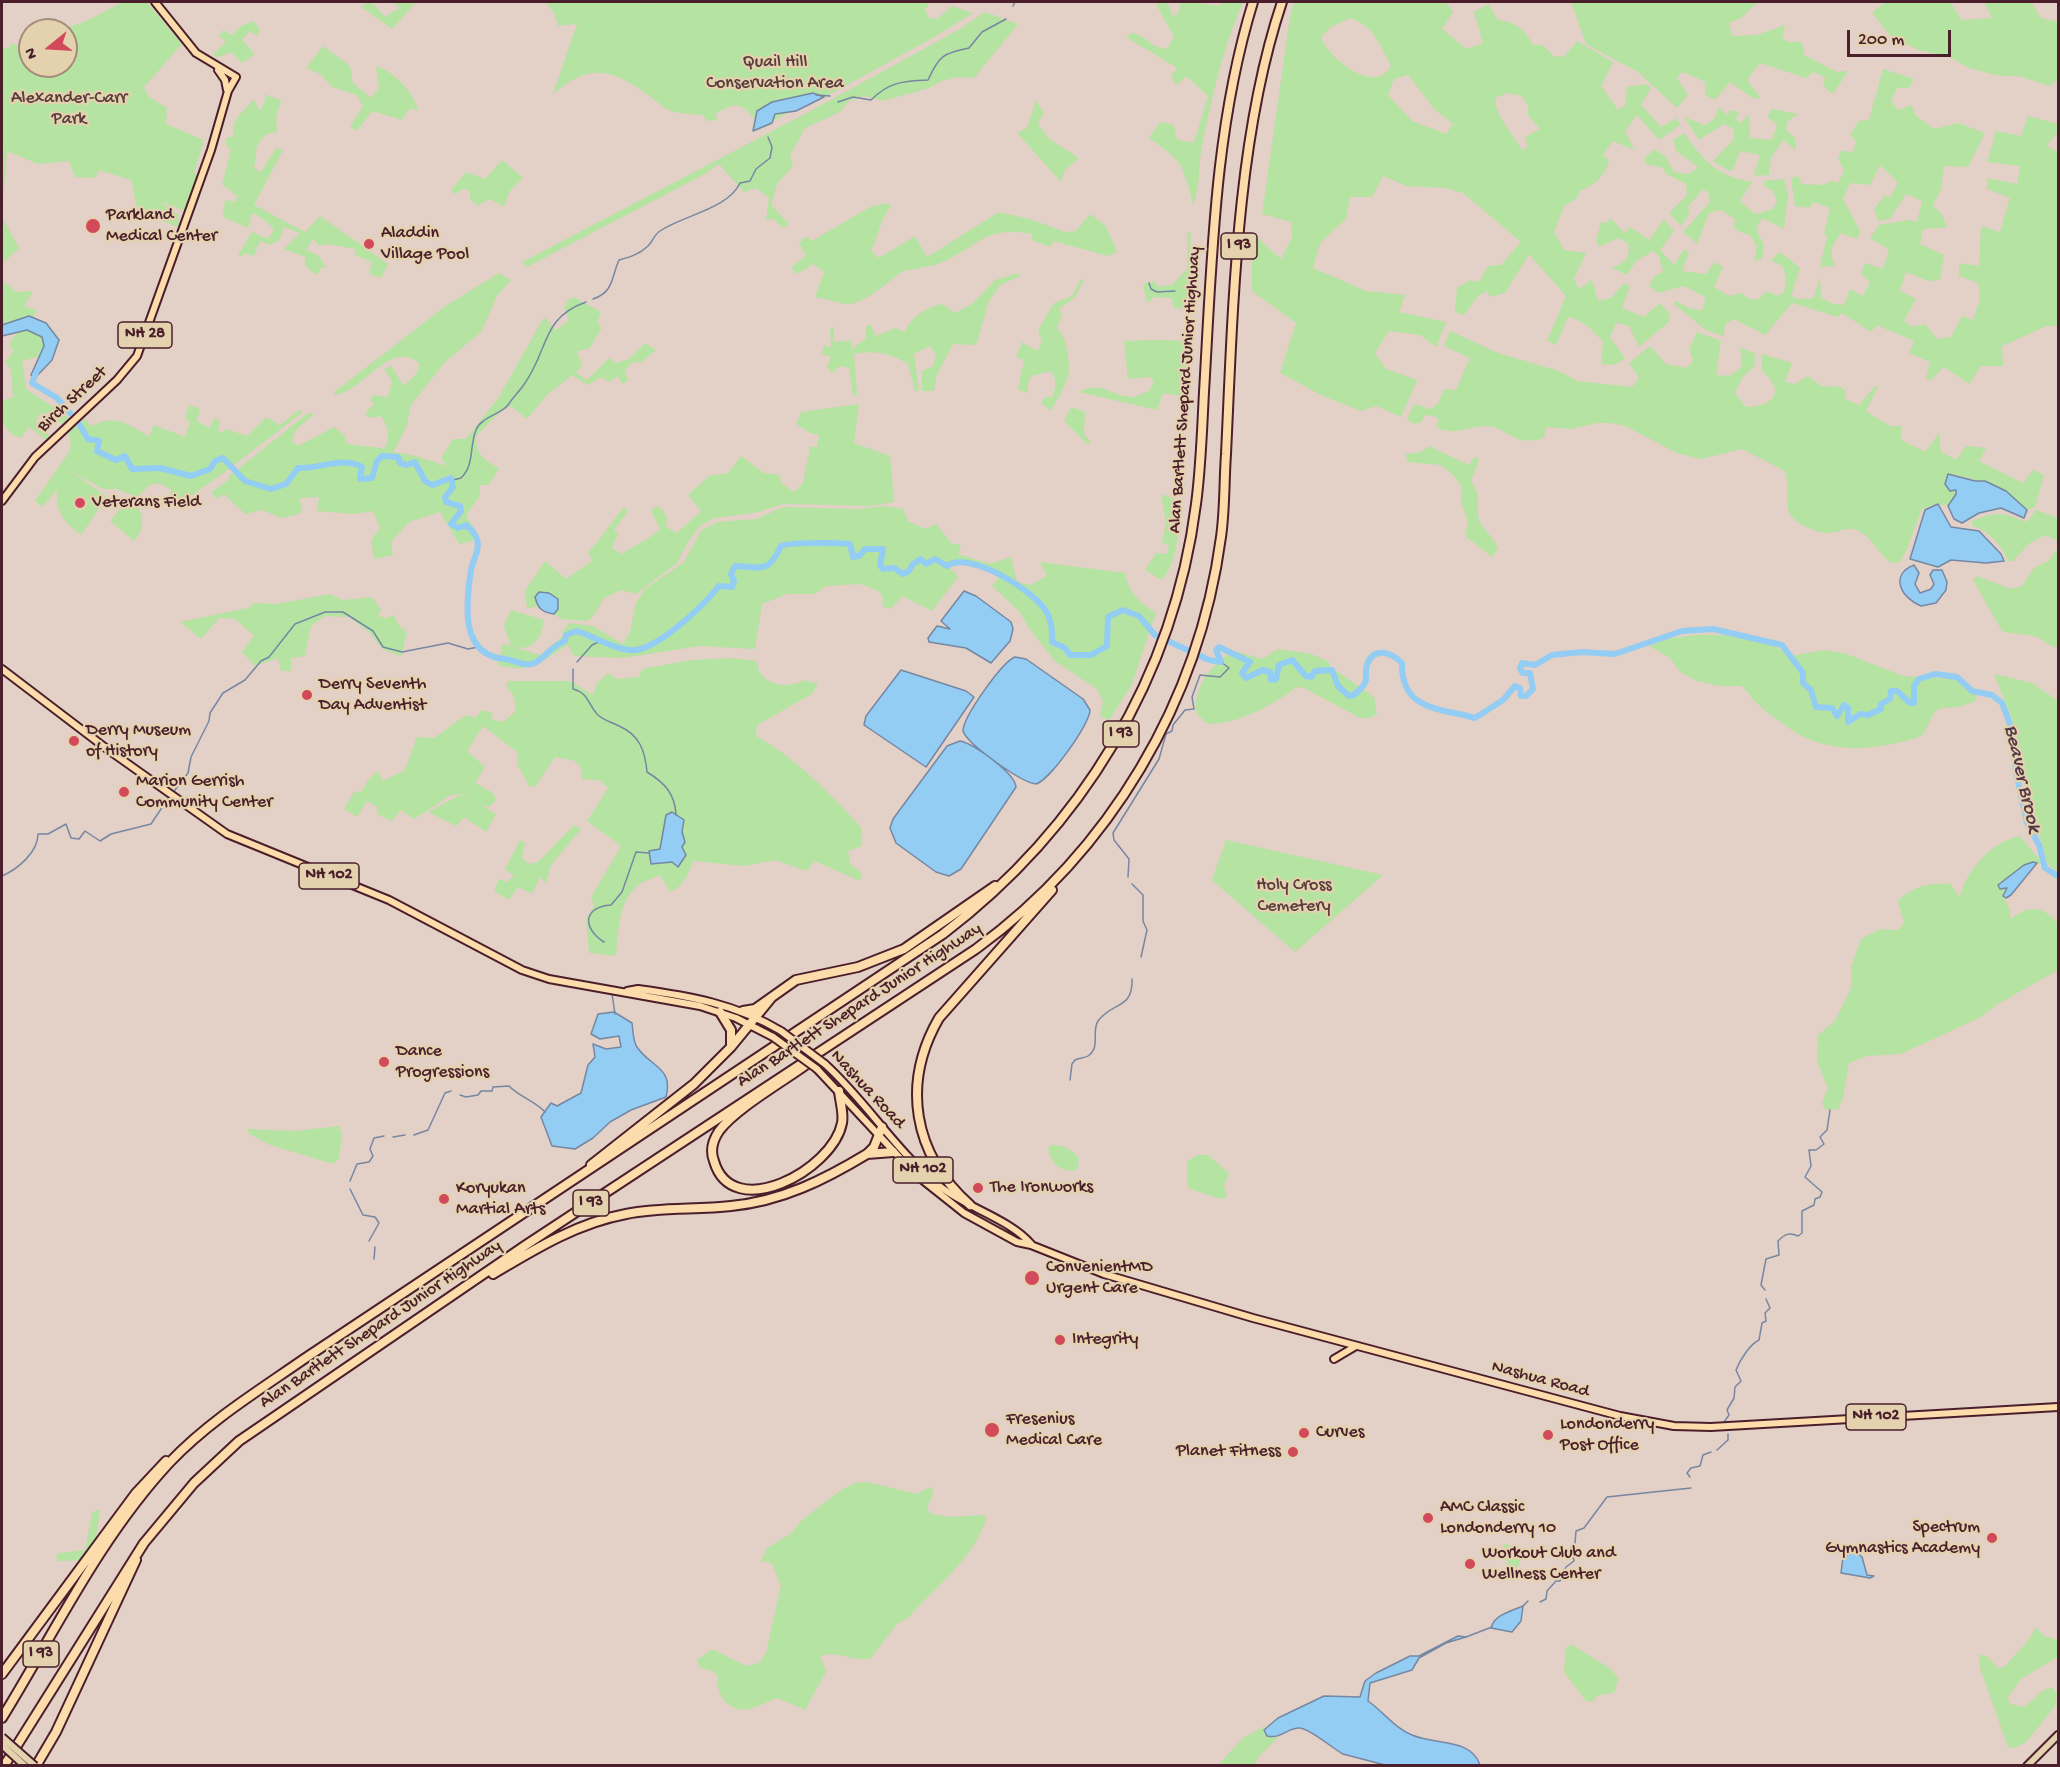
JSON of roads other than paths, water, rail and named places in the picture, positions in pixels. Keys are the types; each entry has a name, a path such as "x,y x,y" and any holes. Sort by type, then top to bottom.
{"highway":[{"name":"Alan Bartlett Shepard Junior Highway","path":"2,1718 113,1536 145,1493 183,1451 236,1405 933,942 982,903 1018,870 1061,822 1105,761 1138,700 1166,633 1182,577 1197,493 1218,166 1231,86 1253,2"},
{"name":"Alan Bartlett Shepard Junior Highway","path":"4,1766 140,1550 194,1483 239,1441 444,1301 992,937 1080,855 1119,803 1143,766 1175,701 1195,648 1212,586 1223,523 1236,283 1245,187 1262,77 1282,2"},
{"path":"970,1205 944,1178 923,1135 917,1103 919,1066 923,1051 939,1018 1080,855"},
{"path":"743,1011 753,1010 796,980 858,967 904,949 1018,870"},
{"path":"552,1196 681,1096 731,1047 773,996"},
{"path":"720,1012 731,1030 731,1047"},
{"path":"839,1091 843,1118 839,1134 829,1152 811,1168 789,1181 756,1189 731,1184 719,1172 712,1149 715,1137 724,1124 854,1029"},
{"path":"867,1154 882,1127"},
{"path":"444,1301 547,1243 592,1223 642,1212 731,1206 767,1200 813,1185 867,1154 893,1152"},
{"path":"2,1674 136,1493 154,1472 183,1451"},
{"path":"36,1766 57,1732 110,1613 130,1577 140,1550"}],"main road":[{"name":"NH 28","path":"155,2 189,45 214,65 225,80 227,94"},
{"name":"Birch Street","path":"2,501 35,457 117,380 137,356 211,150 227,94 236,77 214,65"},
{"name":"Nashua Road","path":"2,669 227,834 389,900 518,968 549,979 627,991 720,1012 781,1031 825,1064 927,1175 970,1205 1022,1234 1031,1245"},
{"name":"Nashua Road","path":"627,991 638,989 685,995 743,1011 773,1037 817,1069 893,1152 963,1213 1017,1242 1031,1245 1117,1278 1272,1324 1358,1345 1594,1410 1674,1426 1730,1427 2058,1407"},
{"path":"1334,1359 1358,1345"},
{"path":"2027,1766 2058,1735"},
{"path":"2,1737 36,1766"},
{"path":"2,1745 25,1766"}],"water":[{"path":"813,93 824,97 796,111 775,114 772,123 753,131 757,111 772,102"},
{"path":"29,316 46,323 59,340 52,360 34,379 31,375 44,346 42,337 27,330 2,336 2,325"},
{"path":"1948,474 1975,481 1985,481 2006,491 2027,510 2024,518 2001,508 1979,513 1962,523 1954,519 1948,506 1956,490 1950,491 1945,484"},
{"path":"1938,504 1951,527 1979,531 2001,554 2004,561 1986,563 1951,560 1938,567 1910,559 1925,510"},
{"path":"1914,565 1919,573 1915,584 1920,593 1931,589 1934,584 1930,575 1933,570 1942,570 1947,582 1946,590 1936,603 1921,606 1903,592 1900,580 1902,574"},
{"path":"964,591 976,596 1011,622 1013,629 1010,641 991,663 966,648 929,642 928,638 937,626 950,629 941,621"},
{"path":"539,592 549,593 558,599 558,609 554,614 539,607 535,597"},
{"path":"1015,657 1026,659 1083,699 1090,710 1083,727 1068,751 1050,773 1036,784 1019,777 996,762 974,745 963,731 969,714 984,691 1001,669"},
{"path":"901,670 966,691 974,697 926,767 864,725 866,716"},
{"path":"960,741 975,747 1002,767 1014,781 1016,787 961,869 949,876 936,872 896,843 890,828 893,819 947,746"},
{"path":"672,812 684,820 682,832 685,842 682,847 686,855 678,867 672,862 651,864 649,851 660,849 666,815"},
{"path":"2037,863 2011,895 2006,898 2003,896 2007,888 2000,889 1998,885 2024,865"},
{"path":"614,1012 632,1023 637,1047 664,1073 668,1087 666,1097 631,1110 610,1122 593,1138 575,1149 552,1146 541,1117 551,1103 557,1106 581,1093 588,1065 595,1057 593,1044 606,1049 621,1047 619,1036 600,1039 591,1034 598,1014"},
{"path":"1855,1551 1862,1557 1867,1575 1874,1576 1870,1578 1841,1573 1843,1557"},
{"path":"1523,1606 1521,1621 1512,1632 1491,1628 1499,1617"},
{"path":"1458,1636 1466,1637 1446,1643 1419,1658 1412,1670 1370,1683 1368,1701 1405,1732 1421,1738 1461,1746 1475,1756 1480,1765 1385,1765 1343,1754 1314,1734 1298,1728 1276,1736 1267,1736 1264,1730 1278,1718 1324,1696 1360,1697 1365,1681 1376,1673 1410,1656 1419,1656"}],"waterway":[{"path":"1013,6 1015,2"},
{"path":"838,102 853,97 871,100 890,86 928,80 943,57 969,48 982,32 1006,19"},
{"path":"816,95 830,96"},
{"path":"593,299 605,292 611,284 619,260 642,251 660,231 716,205 734,192 740,183 750,181 756,169 770,158 772,147 768,137"},
{"path":"1149,283 1151,289 1157,292 1175,291"},
{"path":"453,480 461,478 468,467 478,426 505,408 523,386 553,326 571,309 586,302"},
{"name":"Beaver Brook","path":"36,373 32,383 57,398 70,413"},
{"name":"Beaver Brook","path":"79,424 88,439 99,441 97,451 116,460 125,456 132,469 160,468 191,476 210,469 215,461 223,458 245,481 271,489 286,484 298,468 339,463 362,467 360,479 372,478 377,461 382,456 398,457 400,463 407,465 415,462 425,481 432,485 451,478 453,487 445,497 446,502 460,506 461,511 451,524 458,528 466,525 471,529 478,543 471,570 467,612 473,638 480,648 490,655 525,664 532,664 540,660 555,646 565,641 566,635 576,631 622,649 639,649 652,644 665,637 691,616 719,586 732,587 734,581 731,574 735,566 763,567 768,565 781,546 825,543 850,544 853,557 859,556 865,549 883,549 880,565 883,569 894,568 903,574 921,559 926,564 935,559 947,566 957,562 985,568 1015,583 1039,602 1049,618 1052,642 1065,648 1070,655 1091,655 1107,646 1108,617 1123,610 1139,616 1155,635 1209,660 1221,662 1216,650 1219,647 1250,662 1242,673 1246,678 1263,670 1270,672 1271,680 1276,679 1279,665 1292,660 1306,676 1311,677 1315,671 1332,670 1338,686 1349,696 1354,695 1364,684 1366,667 1373,655 1388,654 1402,663 1403,679 1415,699 1436,709 1475,718 1503,700 1515,686 1520,688 1521,696 1526,696 1533,689 1530,673 1523,673 1520,669 1522,663 1535,665 1552,655 1582,652 1615,654 1682,631 1713,629 1782,645 1803,673 1803,683 1811,690 1816,707 1832,708 1837,716 1844,705 1848,708 1848,722 1860,714 1868,715 1881,709 1881,704 1890,699 1891,691 1897,691 1910,703 1914,703 1914,686 1919,679 1935,674 1957,677 1972,691 1992,695 2002,703 2010,724 2016,772 2027,823 2039,845 2045,868 2058,876"},
{"path":"172,794 188,773 191,757 209,721 210,713 223,693 245,680 261,661 269,657 295,624 325,612 343,612 373,631 383,647 402,652 448,643 468,649 478,647"},
{"path":"577,662 592,645 601,641"},
{"path":"1128,877 1129,859 1114,840 1113,833 1159,759 1166,734 1172,731 1173,725 1185,710 1194,709 1192,697 1200,675 1220,677 1229,668 1221,662"},
{"path":"573,669 573,689 585,696 598,715 626,730 637,739 645,757 647,772 668,790 674,801 676,815"},
{"path":"2,876 26,859 35,847 38,834 48,834 66,824 71,838 79,839 85,831 100,841 111,834 151,824 169,797"},
{"path":"604,942 589,925 591,914 595,910 611,905 622,892 636,852 649,853"},
{"path":"1132,884 1143,895 1143,921 1147,930 1141,957"},
{"path":"1070,1080 1072,1064 1075,1060 1088,1056 1094,1048 1098,1021 1126,1001 1132,979"},
{"path":"612,994 615,1014"},
{"path":"460,1095 466,1097 478,1095 481,1091 492,1091 493,1087 509,1086 545,1112"},
{"path":"414,1135 428,1130 445,1093 451,1091"},
{"path":"1765,1290 1761,1285 1766,1259 1779,1255 1778,1241 1787,1234 1798,1236 1802,1233 1802,1211 1814,1205 1815,1199 1820,1197 1822,1192 1805,1177 1811,1166 1809,1150 1816,1150 1824,1144 1820,1137 1827,1130 1830,1110"},
{"path":"393,1137 405,1135"},
{"path":"350,1181 357,1164 369,1162 373,1156 370,1149 374,1138 384,1136"},
{"path":"350,1189 363,1215 375,1217 379,1223 369,1241"},
{"path":"374,1259 375,1247"},
{"path":"1724,1422 1729,1415 1727,1410 1734,1398 1735,1387 1741,1381 1736,1370 1752,1345 1759,1340 1762,1323 1766,1321 1765,1313 1770,1308 1766,1299"},
{"path":"1717,1450 1728,1440 1728,1434"},
{"path":"1690,1477 1687,1473 1691,1468 1700,1466 1703,1455 1711,1452"},
{"path":"1540,1602 1546,1599 1547,1591 1556,1581 1560,1581 1566,1567 1574,1561 1571,1548 1575,1543 1576,1531 1584,1528 1607,1497 1691,1488"},
{"path":"1523,1606 1528,1601"},
{"path":"1466,1637 1492,1627"}],"place":[{"name":"Parkland Medical Center","path":"93,226"},
{"name":"Aladdin Village Pool","path":"369,244"},
{"name":"Veterans Field","path":"80,503"},
{"name":"Derry Seventh Day Adventist","path":"307,695"},
{"name":"Derry Museum of History","path":"74,741"},
{"name":"Marion Gerrish Community Center","path":"124,792"},
{"name":"Dance Progressions","path":"384,1062"},
{"name":"The Ironworks","path":"978,1188"},
{"name":"Koryukan Martial Arts","path":"444,1199"},
{"name":"ConvenientMD Urgent Care","path":"1032,1278"},
{"name":"Integrity","path":"1060,1340"},
{"name":"Fresenius Medical Care","path":"992,1430"},
{"name":"Curves","path":"1304,1433"},
{"name":"Londonderry Post Office","path":"1548,1435"},
{"name":"Planet Fitness","path":"1293,1452"},
{"name":"AMC Classic Londonderry 10","path":"1428,1518"},
{"name":"Spectrum Gymnastics Academy","path":"1992,1538"},
{"name":"Workout Club and Wellness Center","path":"1470,1564"}],"park label":[{"name":"Quail Hill Conservation Area","path":"775,73"},
{"name":"Alexander-Carr Park","path":"69,109"},
{"name":"Holy Cross Cemetery","path":"1294,896"}]}
